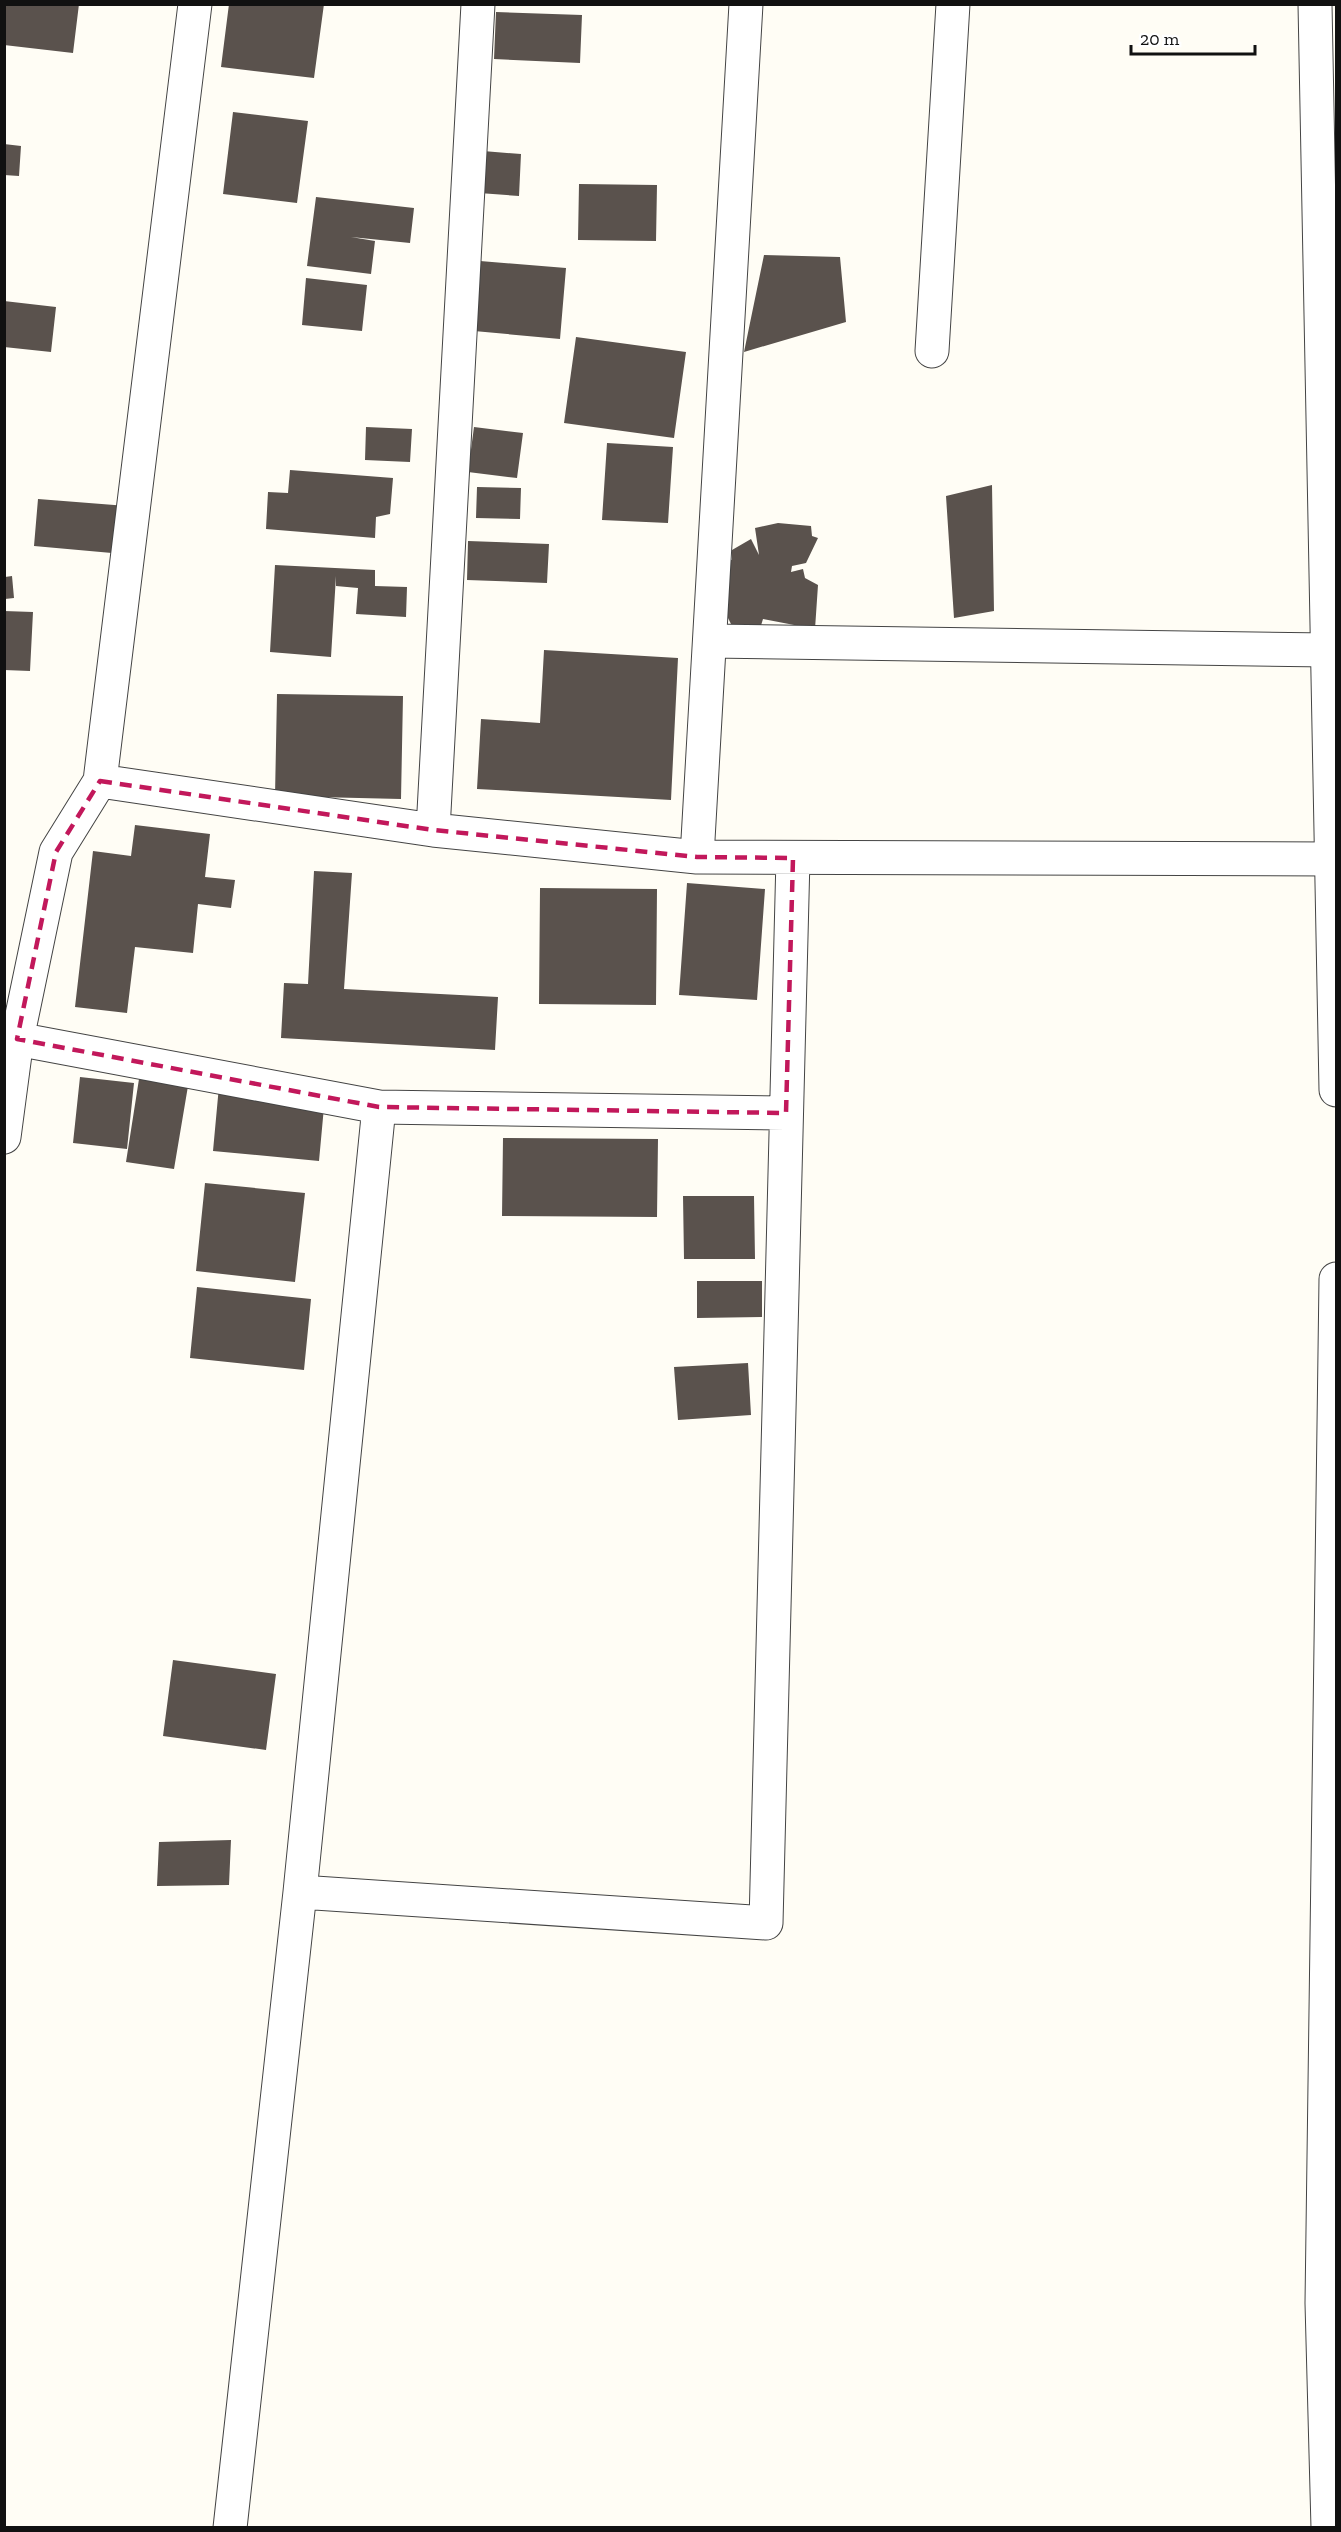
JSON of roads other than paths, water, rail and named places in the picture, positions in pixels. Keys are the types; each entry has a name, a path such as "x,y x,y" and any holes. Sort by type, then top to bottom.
{"street":[{"path":"4,1137 17,1039 18,974 56,852 100,781 195,4"},
{"path":"433,830 478,4"},
{"path":"697,858 746,4"},
{"path":"932,351 953,4"},
{"path":"1315,4 1336,1090"},
{"path":"710,641 1328,650"},
{"path":"100,781 433,830 697,858 1332,859"},
{"path":"300,1892 766,1923 793,858"},
{"path":"17,1039 379,1107 786,1113"},
{"path":"230,2528 300,1892 379,1107"},
{"path":"1328,2528 1322,2303 1332,1865 1336,1279"}]}
